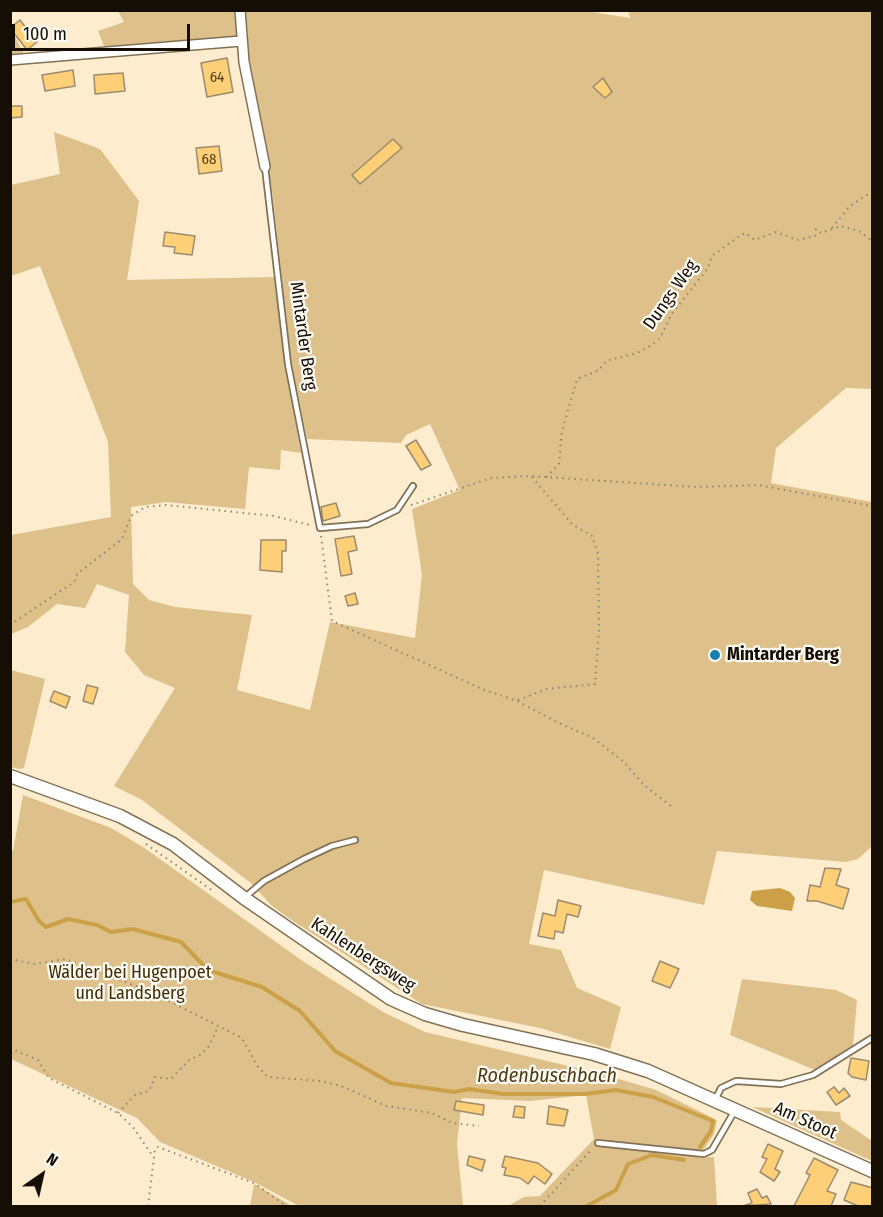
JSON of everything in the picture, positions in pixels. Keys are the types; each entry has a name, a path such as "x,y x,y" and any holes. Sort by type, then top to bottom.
{"street":[{"name":"Mintarder Berg","path":"240,10 241,41 264,167"},
{"path":"10,60 241,41"},
{"name":"Kahlenbergsweg","path":"10,776 120,816 173,844 244,898 391,999 425,1014 594,1054 648,1071 724,1105"},
{"name":"Am Stoot","path":"724,1105 873,1171"}],"lane":[{"name":"Mintarder Berg","path":"264,167 288,364 320,528"},
{"path":"320,528 368,524 397,510 412,486"},
{"path":"244,898 264,881 304,859 332,846 355,840"},
{"path":"598,1143 704,1154 712,1150 719,1140 724,1105 721,1088 736,1081 781,1084 813,1075 873,1038"}],"path":[{"path":"830,229 849,207 866,195 873,195"},
{"name":"Dungs Weg","path":"546,477 558,464 562,431 577,379 599,370 606,360 644,350 660,338 671,315 708,268 712,256 745,234 755,240 776,232 797,240 815,236 816,229 821,233 840,226 859,231 873,241"},
{"path":"517,701 547,689 595,684 599,629 598,554 592,536 572,524 531,476"},
{"path":"397,510 490,478 531,476 696,487 758,485 873,506"},
{"path":"10,625 74,582 77,574 122,539 131,516 144,507 166,505 274,516 320,528 332,621 482,689 517,701 601,742 645,785 672,807"},
{"path":"10,959 33,964 66,959 151,992 218,1028 242,1038 268,1077 321,1081 344,1087 386,1106 432,1113 453,1123 479,1126"},
{"path":"118,1113 135,1095 149,1091 155,1077 171,1078 189,1060 200,1055 208,1048 218,1028"},
{"path":"10,1048 38,1060 49,1078 118,1113 133,1127 154,1158"},
{"path":"540,1206 598,1143"},
{"path":"148,1206 155,1149 158,1147 254,1183 286,1206"}],"green space":[{"path":"580,10 630,18 628,11 872,11 872,389 846,388 776,448 771,483 872,502 872,846 858,859 846,862 717,851 704,905 544,870 529,944 561,950 577,988 621,1007 610,1049 540,1028 422,1004 293,921 272,906 251,883 142,800 114,786 175,688 144,675 125,652 129,595 97,584 85,608 57,604 28,627 11,634 11,535 111,517 108,442 40,266 11,276 11,185 60,174 54,132 100,149 139,201 127,280 274,277 285,364 301,453 281,450 280,470 249,467 245,509 166,502 131,507 133,584 149,600 175,607 252,615 237,690 310,710 330,622 415,638 422,575 412,509 460,490 430,424 406,435 401,443 307,439 291,360 273,197 245,37 106,51 98,31 124,22 118,11"},
{"path":"11,29 24,54 11,55"},
{"path":"11,670 45,679 24,768 19,769 11,767"},
{"name":"Wälder bei Hugenpoet und Landsberg","path":"23,795 111,828 143,847 304,962 383,1012 425,1032 602,1074 656,1090 717,1120 714,1134 698,1158 714,1157 717,1206 508,1206 524,1197 540,1196 594,1139 586,1095 530,1101 462,1098 457,1144 463,1206 299,1206 254,1182 160,1142 137,1118 11,1059 10,850 13,851"},
{"path":"742,979 836,990 857,1000 853,1045 815,1070 730,1035"},
{"path":"752,1107 840,1112 841,1120 872,1141 872,1161"},
{"path":"254,1184 292,1206 250,1206"}],"shaded area":[{"path":"780,888 790,892 795,898 792,911 757,906 750,900 752,891"}],"building":[{"path":"20,20 37,42 27,50 10,28"},
{"path":"227,58 233,92 207,97 201,63"},
{"path":"73,70 75,86 45,91 42,75"},
{"path":"123,73 125,91 95,94 94,75"},
{"path":"603,78 612,92 605,98 593,87"},
{"path":"10,106 22,106 22,117 10,118"},
{"path":"393,139 402,148 360,184 352,175"},
{"path":"219,146 222,171 199,174 196,148"},
{"path":"165,232 195,236 192,255 174,253 175,247 163,246"},
{"path":"416,440 431,465 421,470 406,446"},
{"path":"336,503 340,516 323,521 321,507"},
{"path":"354,536 357,550 348,552 352,574 341,576 335,539"},
{"path":"261,540 286,540 286,551 282,551 282,572 260,570"},
{"path":"355,593 358,604 348,606 345,596"},
{"path":"87,685 98,688 93,704 83,701"},
{"path":"54,691 70,697 66,708 50,701"},
{"path":"825,868 841,869 836,885 849,889 843,909 817,901 807,901 810,885 820,887"},
{"path":"558,900 581,906 578,917 567,914 563,933 555,931 554,939 538,936 543,913 555,916"},
{"path":"660,961 679,969 670,988 652,981"},
{"path":"851,1058 869,1061 866,1080 852,1077 848,1073"},
{"path":"834,1087 839,1093 844,1088 850,1096 836,1105 827,1092"},
{"path":"456,1101 484,1105 483,1115 454,1110"},
{"path":"515,1106 525,1107 524,1118 513,1117"},
{"path":"549,1106 568,1110 564,1126 547,1124"},
{"path":"768,1144 783,1151 775,1169 780,1172 774,1181 760,1172 767,1159 762,1157"},
{"path":"469,1156 485,1160 482,1171 467,1165"},
{"path":"505,1156 538,1163 552,1174 545,1184 534,1176 528,1184 520,1178 504,1175 506,1168 502,1167"},
{"path":"814,1158 838,1170 827,1191 836,1194 831,1206 794,1206 810,1175 806,1173"},
{"path":"851,1182 873,1188 873,1206 858,1206 844,1200"},
{"path":"757,1189 762,1198 767,1196 771,1204 743,1206 752,1203 748,1193"}],"waterway":[{"name":"Rodenbuschbach","path":"10,902 26,899 39,921 46,927 68,919 97,925 111,932 133,929 181,942 208,970 262,987 300,1011 335,1051 391,1083 454,1092 469,1089 503,1094 585,1094 616,1090 653,1097 713,1121 711,1131 700,1147"},
{"path":"587,1206 616,1190 628,1164 652,1155 684,1160"}],"place":[{"name":"Mintarder Berg","path":"715,655"}]}
